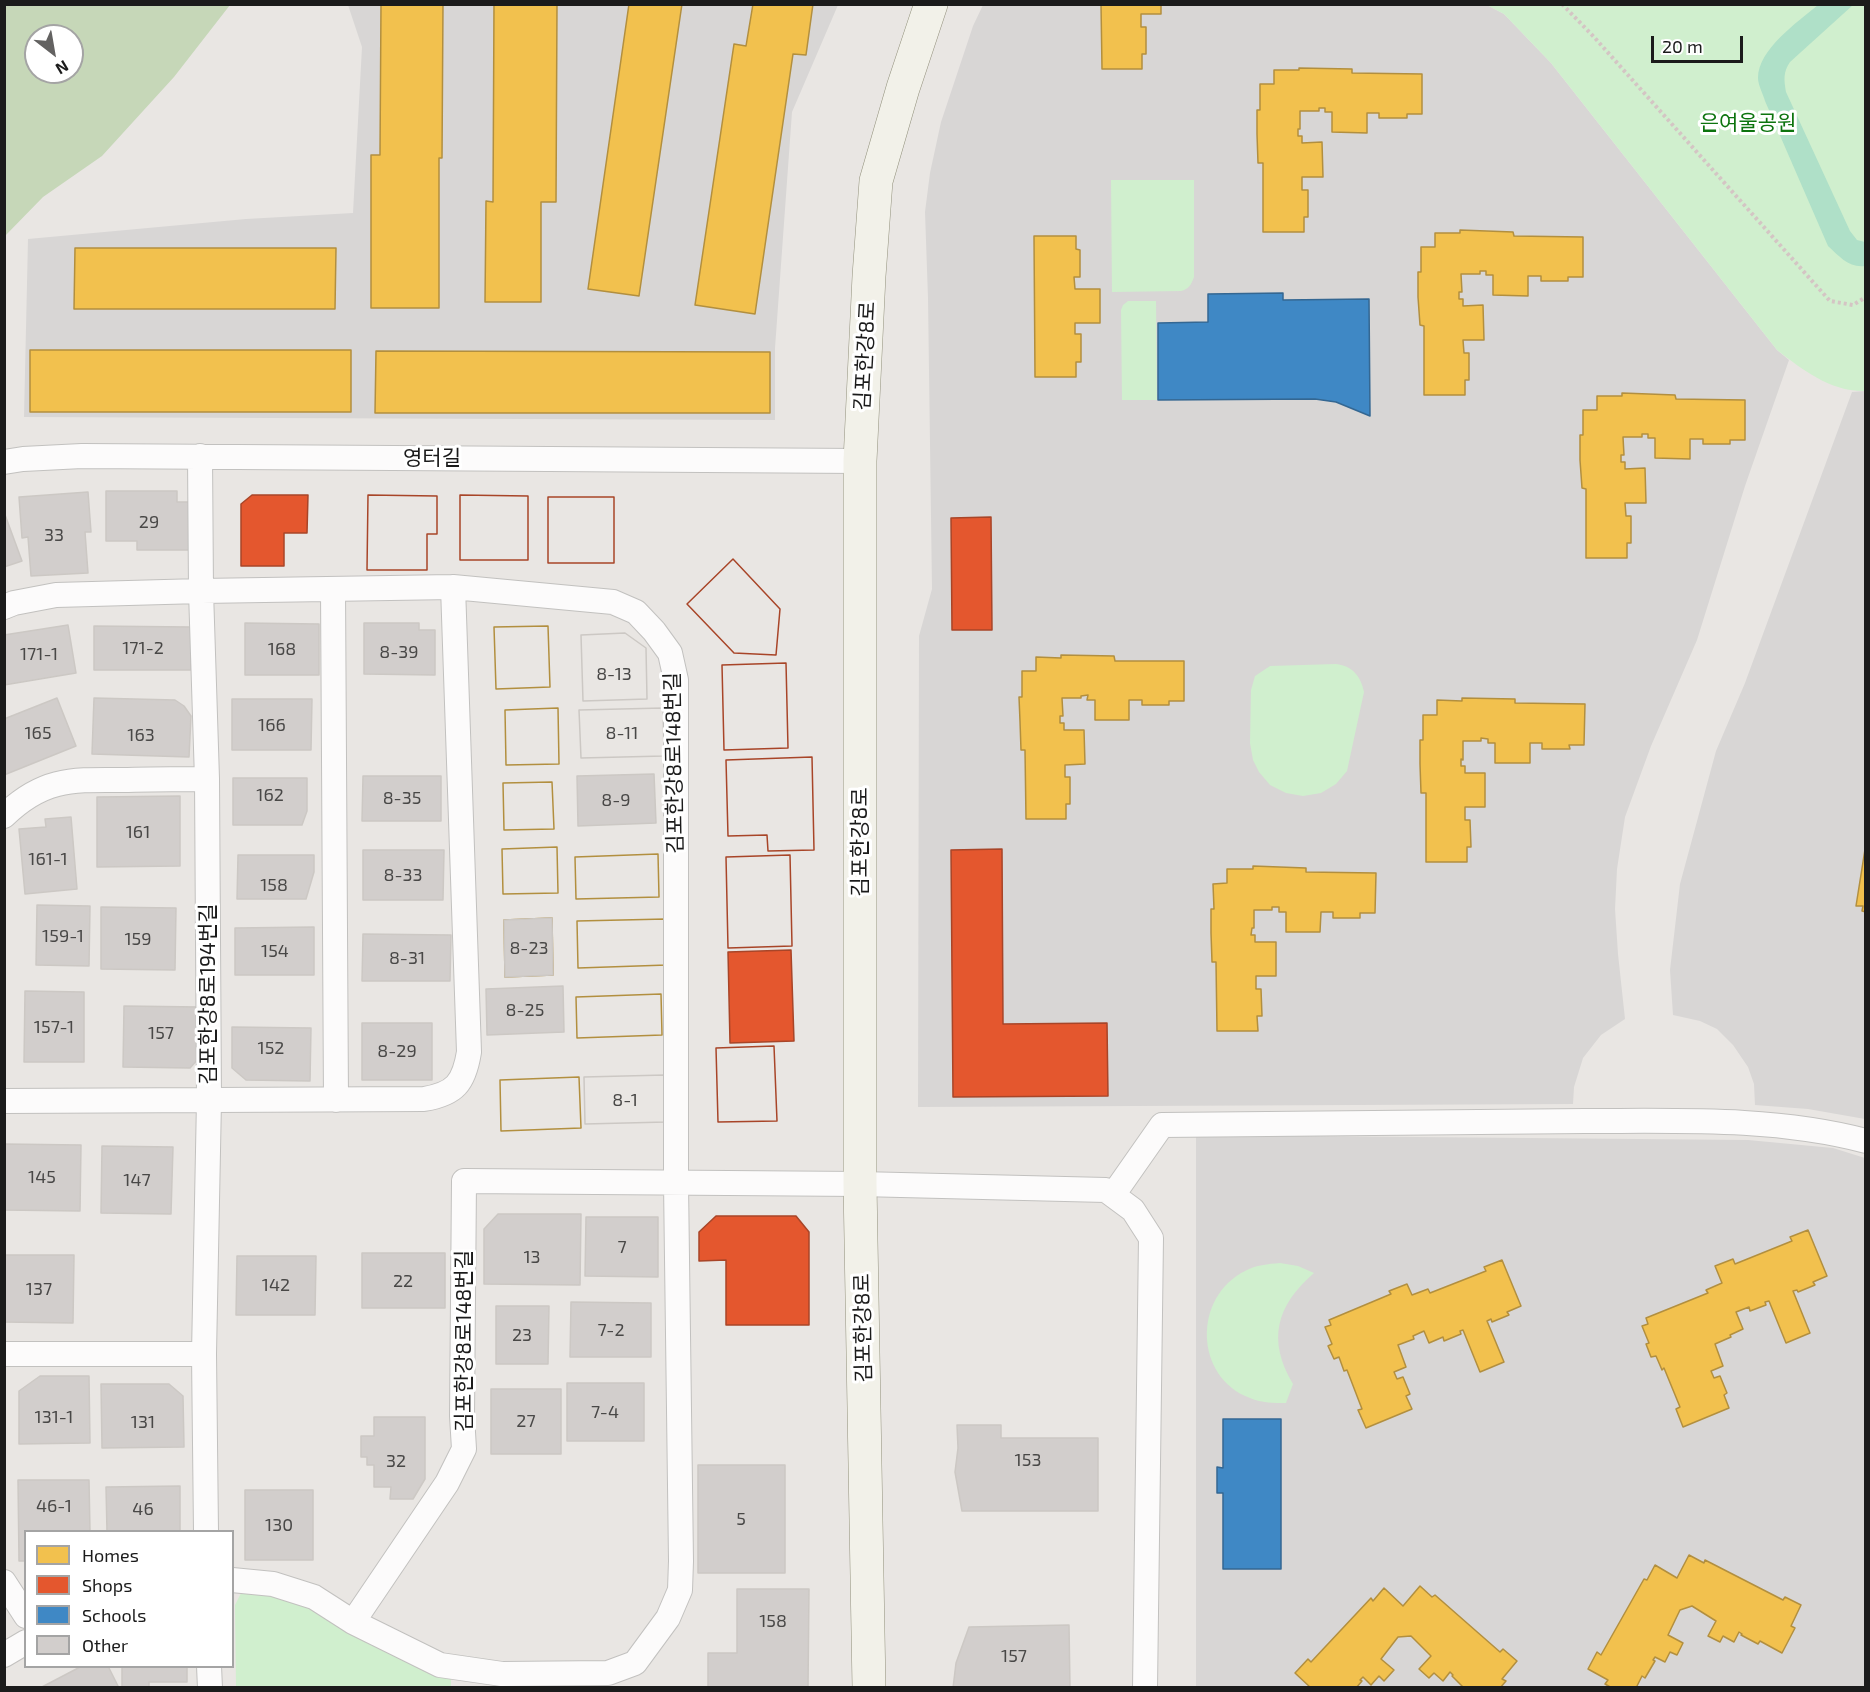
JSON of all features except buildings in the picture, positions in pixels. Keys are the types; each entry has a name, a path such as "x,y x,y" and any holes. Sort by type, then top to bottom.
{"street":[{"name":"김포한강8로","path":"869,1688 860,1184 861,461 869,276 876,182 903,88 931,4"},
{"name":"영터길","path":"4,462 82,456 861,461"},
{"name":"김포한강8로194번길","path":"200,456 201,591 207,779 209,1100 204,1354 206,1530"},
{"name":"김포한강8로148번길","path":"4,607 56,595 453,587 613,602 636,612 670,653 676,680 676,1183"},
{"path":"4,1101 424,1099 441,1096 456,1086 466,1071 469,1052 453,587"},
{"path":"333,588 336,1100"},
{"path":"4,816 28,796 49,786 71,780 207,779"},
{"path":"1145,1688 1150,1238 1133,1210 1113,1195 1162,1125 1474,1121 1732,1122 1839,1134 1866,1141"},
{"name":"김포한강8로148번길","path":"353,1622 447,1483 464,1449 462,1416 464,1181 860,1184 1106,1190 1113,1195"},
{"path":"234,1580 273,1584 314,1597 353,1622 440,1665 502,1674 608,1673 634,1663 668,1618 680,1590 676,1183"},
{"path":"4,1354 204,1354"},
{"path":"4,1582 24,1613"},
{"path":"4,1655 24,1643"},
{"path":"209,1668 210,1688"}],"path":[{"path":"1562,4 1830,301 1853,305 1866,297"}],"shaded area":[{"path":"348,5 838,5 792,112 775,348 775,420 24,417 28,239 246,219 353,213 362,47"},
{"path":"983,5 1487,5 1504,14 1551,63 1777,350 1789,360 1745,486 1697,640 1651,746 1625,817 1617,869 1615,909 1625,1019 1601,1035 1583,1058 1574,1087 1573,1104 918,1107 919,636 932,589 925,212 930,173 941,122 973,26"},
{"path":"1865,391 1865,1119 1808,1109 1755,1105 1754,1084 1748,1067 1733,1045 1717,1029 1700,1021 1673,1015 1670,970 1680,884 1716,751 1745,683 1852,392"},
{"path":"1196,1135 1748,1140 1833,1148 1865,1158 1865,1687 1196,1687"}],"green space":[{"path":"5,4 230,5 174,77 102,156 43,197 5,236"},
{"name":"은여울공원","path":"1487,5 1865,5 1865,391 1829,384 1807,372 1777,350 1551,63 1504,14"},
{"path":"1818,5 1853,5 1790,62 1785,76 1786,92 1850,231 1857,240 1865,242 1865,266 1849,263 1828,246 1758,81 1760,67 1772,47 1780,37"},
{"path":"1111,180 1194,180 1194,277 1188,288 1181,291 1112,292"},
{"path":"1128,301 1156,301 1157,400 1122,400 1121,310"},
{"path":"1336,664 1347,667 1355,673 1364,692 1347,771 1336,784 1321,793 1303,796 1286,793 1270,785 1253,760 1250,743 1251,690 1255,676 1270,666"},
{"path":"1280,1263 1298,1266 1314,1273 1291,1298 1280,1324 1278,1338 1280,1353 1293,1384 1286,1403 1255,1400 1232,1388 1218,1373 1210,1355 1207,1336 1209,1317 1216,1299 1228,1283 1249,1269"},
{"path":"275,1588 451,1678 451,1687 236,1687 235,1605 242,1591"}]}
